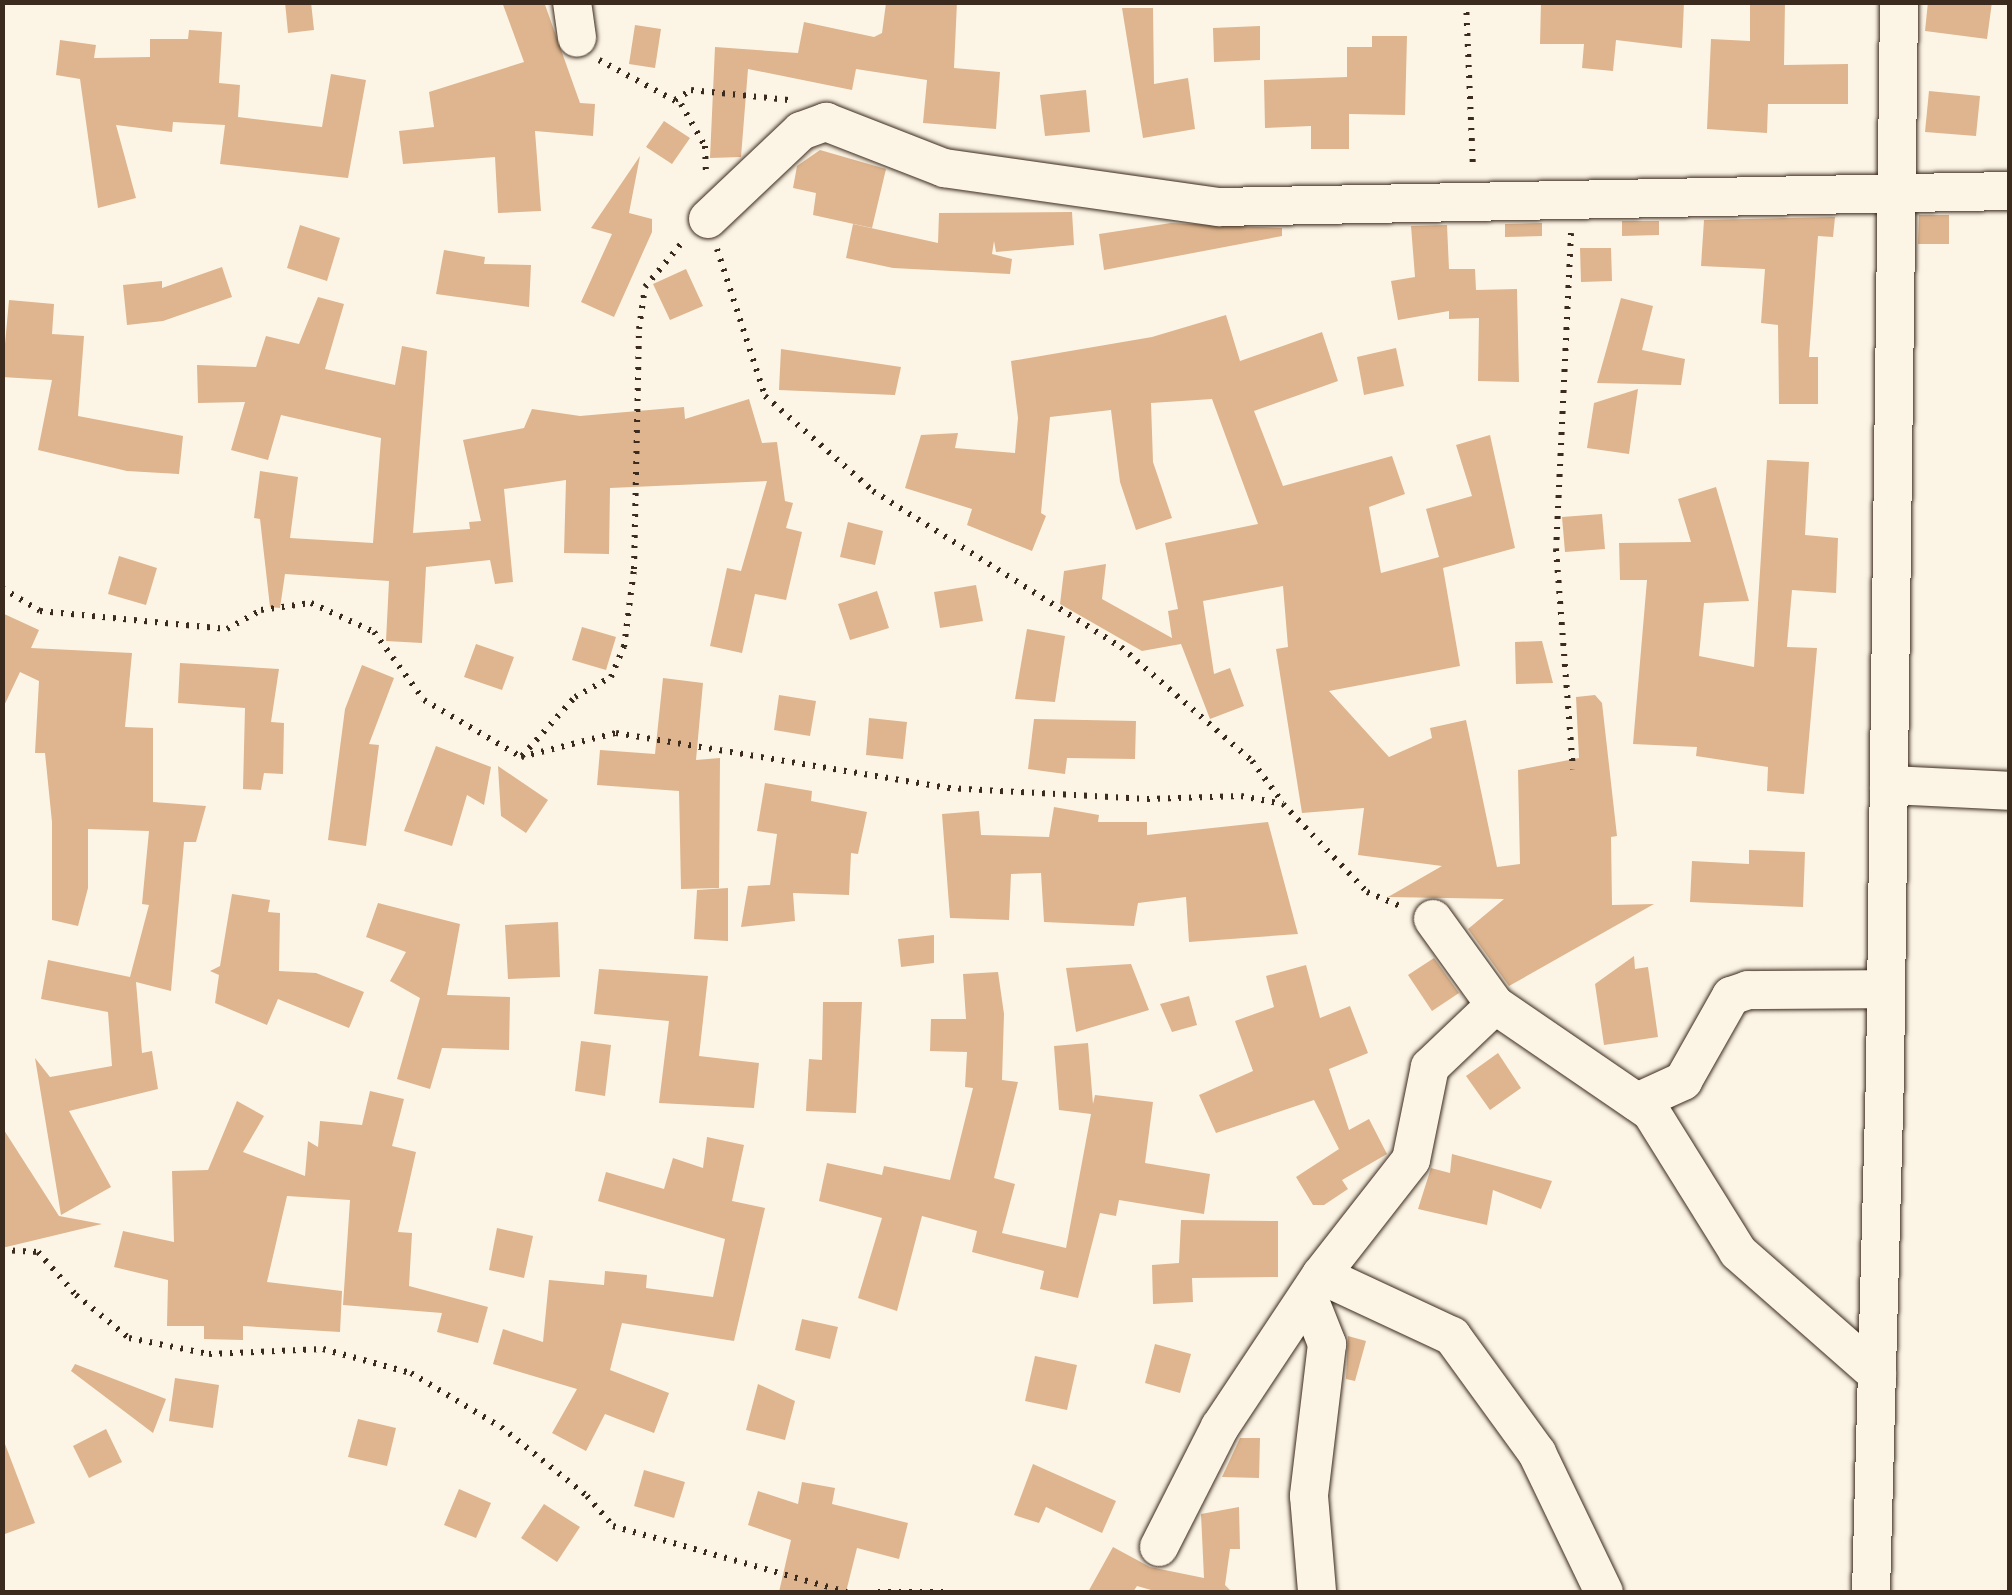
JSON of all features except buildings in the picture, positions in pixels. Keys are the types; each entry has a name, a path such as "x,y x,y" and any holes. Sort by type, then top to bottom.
{"street":[{"path":"1871,1592 1886,989 1899,2"},
{"path":"708,219 801,132 826,122 959,172 1219,207 2010,191"},
{"path":"1889,785 2010,791"},
{"path":"1433,919 1496,1005 1637,1102 1659,1124 1738,1252 1877,1374"},
{"path":"1637,1102 1683,1080 1731,996 1886,989"},
{"path":"1159,1546 1220,1427 1314,1286 1412,1160 1430,1067 1496,1005"},
{"path":"1314,1286 1327,1344 1309,1496 1317,1592"},
{"path":"1314,1286 1452,1336 1536,1453 1604,1592"}],"path":[{"path":"1466,2 1474,184"},
{"path":"574,20 601,62 674,101 704,146 708,219 765,396 873,492 1121,647 1252,761 1283,804 1367,892 1433,919"},
{"path":"674,101 691,90 765,93 826,122"},
{"path":"522,757 575,697 611,677 624,647 634,569 633,410 645,287 664,258 708,219"},
{"path":"1572,228 1556,550 1573,769"},
{"path":"2,588 40,611 227,629 261,610 311,603 374,632 424,700 522,757 616,733 948,788 1147,799 1241,796 1283,804"},
{"path":"2,1250 38,1252 76,1295 129,1338 209,1354 323,1349 411,1373 501,1428 587,1496 613,1526 847,1592"},
{"path":"878,1592 949,1592"}]}
